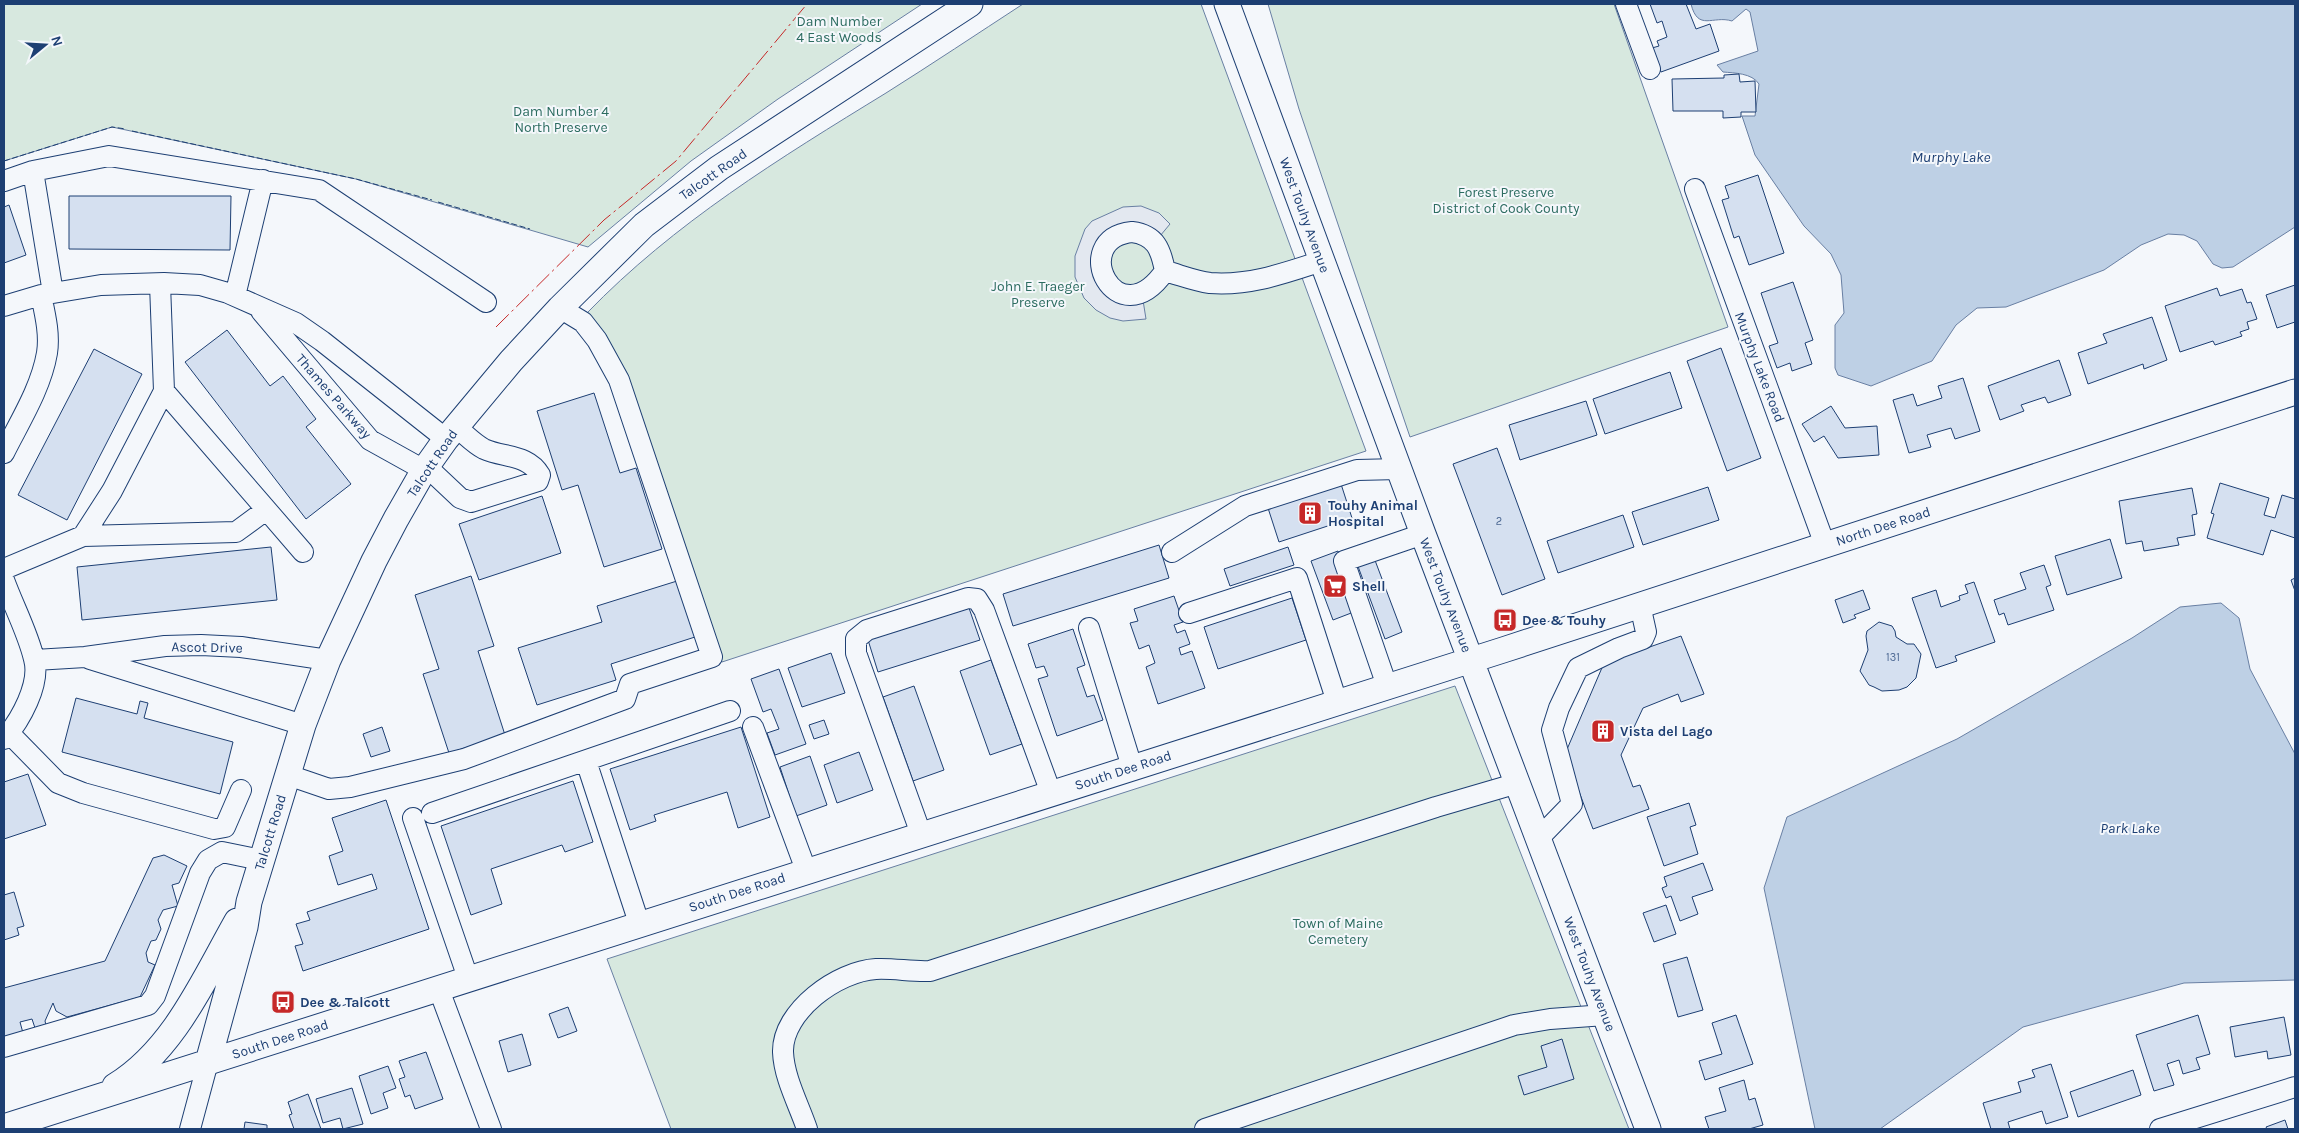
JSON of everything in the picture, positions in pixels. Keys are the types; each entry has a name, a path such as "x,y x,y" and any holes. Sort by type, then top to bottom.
{"main road":[{"name":"Talcott Road","path":"208,1062 245,927 248,902 303,725 328,660 374,561 425,468 451,433 511,361 560,308 644,225 719,168 970,4"},
{"name":"West Touhy Avenue","path":"1227,4 1423,534 1648,1129"},
{"name":"North Dee Road","path":"1471,660 2295,392"},
{"name":"South Dee Road","path":"4,1127 438,987 1471,660"},
{"path":"96,1098 128,1078 183,1017 248,902"}],"street":[{"path":"1626,4 1650,69"},
{"path":"4,181 33,171 109,156 319,190 486,302"},
{"path":"4,453 31,399 47,352 47,294 33,171"},
{"path":"235,296 263,180"},
{"name":"Murphy Lake Road","path":"1695,189 1825,545"},
{"path":"1165,271 1208,282 1232,284 1262,280 1322,261"},
{"path":"83,536 112,491 164,391 160,284"},
{"name":"Thames Parkway","path":"4,306 47,294 101,285 200,285 235,296 296,323 451,433 484,449 520,458 535,467 540,475 538,481 471,502 460,498 425,468 370,440 256,306"},
{"path":"288,774 329,789 350,787 464,759 625,699 630,684 712,657 619,380 583,322 560,308"},
{"path":"164,391 303,552"},
{"path":"1172,552 1245,506 1357,470 1399,468"},
{"path":"4,569 83,536 236,532 266,510"},
{"path":"1387,686 1344,561 1423,534"},
{"path":"1189,612 1296,578 1337,702"},
{"path":"4,580 35,660 34,683 26,706 6,736 58,784 83,793 214,829 226,827 241,790"},
{"path":"921,834 856,653 856,639 867,630 876,627 968,598 977,599 984,610 1050,793"},
{"path":"1539,838 1572,804 1552,730 1559,708 1578,668 1619,648 1644,640 1646,632 1640,605"},
{"path":"1089,628 1132,767"},
{"name":"Ascot Drive","path":"35,660 85,657 164,646 201,646 240,647 328,660"},
{"name":"Ascot Drive","path":"85,657 303,725"},
{"path":"468,978 422,816 730,711"},
{"path":"753,727 806,870"},
{"path":"586,761 640,923"},
{"path":"808,1129 785,1066 783,1052 785,1037 801,1010 817,994 838,981 859,972 876,969 930,971 1436,807 1518,783"},
{"path":"4,1047 148,1005 155,996 200,873 208,860 222,852 261,860"},
{"path":"438,987 491,1129"},
{"path":"1205,1129 1514,1025 1550,1019 1605,1015"},
{"name":"Talcott Road","path":"190,1129 208,1062"},
{"path":"2160,1129 2222,1120 2295,1087"}],"green space":[{"name":"Dam Number 4 North Preserve","path":"4,4 922,4 778,99 691,161 588,247 356,179 112,127 4,161"},
{"name":"John E. Traeger Preserve","path":"1023,4 1201,4 1366,451 722,662 614,356 587,313 620,280 692,221 729,194 768,167"},
{"name":"Forest Preserve District of Cook County","path":"1268,4 1614,4 1728,327 1410,437 1299,109"},
{"name":"Town of Maine Cemetery","path":"1455,686 1629,1129 671,1129 607,959"}],"shaded area":[{"path":"1141,206 1159,213 1170,224 1155,242 1117,235 1103,276 1142,294 1146,319 1123,321 1110,318 1096,310 1084,298 1075,277 1075,256 1085,229 1092,221 1123,207"}],"water":[{"name":"Murphy Lake","path":"1691,4 2295,4 2295,227 2233,267 2222,268 2213,264 2197,241 2184,235 2168,234 2141,245 2104,270 2006,307 1977,308 1956,325 1932,361 1871,386 1838,375 1835,368 1835,325 1844,313 1841,275 1831,254 1804,226 1755,155 1742,116 1755,116 1759,84 1756,80 1747,76 1723,72 1717,65 1758,51 1750,12 1746,9 1732,21 1707,21 1698,18"},
{"name":"Park Lake","path":"2221,603 2239,618 2250,669 2295,754 2295,980 2184,983 2023,1027 1880,1129 1815,1129 1764,888 1787,817 1957,739 2132,638 2180,607"}],"building":[{"path":"1650,4 1686,4 1696,29 1710,24 1719,51 1661,72 1652,48 1659,46 1657,41 1667,37 1662,21 1657,23"},
{"path":"1739,74 1740,82 1755,81 1756,112 1741,112 1741,117 1723,118 1723,111 1673,111 1672,79 1724,78 1724,75"},
{"path":"1758,175 1784,253 1749,265 1739,236 1734,238 1722,200 1729,198 1725,186"},
{"path":"69,196 231,196 230,250 69,249"},
{"path":"9,205 26,255 4,263 4,207"},
{"path":"1793,282 1813,340 1805,343 1812,364 1792,371 1790,363 1777,368 1769,346 1778,343 1761,293"},
{"path":"2295,285 2295,322 2277,328 2266,295"},
{"path":"2217,288 2220,296 2242,289 2247,303 2251,302 2257,319 2247,322 2249,329 2240,332 2242,336 2215,345 2213,341 2180,352 2165,306"},
{"path":"2152,317 2167,360 2144,369 2143,364 2088,384 2078,353 2107,343 2103,334"},
{"path":"227,330 270,386 283,376 316,419 306,427 351,484 306,519 185,362"},
{"path":"1721,348 1761,458 1727,471 1687,361"},
{"path":"94,349 142,374 67,520 18,495"},
{"path":"2059,360 2071,395 2048,403 2045,397 2021,405 2024,411 2000,420 1988,386"},
{"path":"1670,372 1682,408 1605,434 1593,399"},
{"path":"1963,378 1980,431 1955,439 1951,428 1927,435 1931,447 1909,453 1893,400 1913,394 1917,406 1942,398 1938,386"},
{"path":"594,393 620,473 636,468 662,549 604,567 578,485 562,490 537,411"},
{"path":"1586,401 1597,435 1520,460 1509,425"},
{"path":"1831,406 1845,428 1877,426 1879,455 1838,458 1824,436 1814,442 1802,424"},
{"path":"1497,448 1545,579 1502,595 1453,464"},
{"path":"2220,483 2269,498 2264,515 2275,518 2282,495 2295,499 2295,538 2271,530 2263,555 2207,538 2214,514 2211,513"},
{"name":"Touhy Animal Hospital","path":"1341,484 1352,518 1279,542 1268,508"},
{"path":"1708,487 1719,520 1643,545 1632,512"},
{"path":"2192,488 2197,514 2192,515 2195,535 2177,538 2179,545 2144,551 2142,541 2126,544 2119,501"},
{"path":"542,496 561,553 479,580 459,524"},
{"path":"1623,515 1634,547 1558,573 1547,541"},
{"path":"2110,539 2122,578 2067,595 2055,556"},
{"path":"1159,545 1169,578 1013,626 1003,594"},
{"path":"271,547 277,600 82,620 77,567"},
{"path":"1288,547 1294,565 1230,586 1224,569"},
{"name":"Shell","path":"1338,551 1359,610 1333,620 1311,561"},
{"name":"Shell","path":"1373,555 1402,632 1385,639 1356,561"},
{"path":"2044,565 2051,585 2046,587 2054,610 2008,625 2004,613 1999,615 1994,600 2026,589 2020,573"},
{"path":"471,576 494,646 478,651 505,735 449,753 423,674 439,669 415,595"},
{"path":"2295,578 2295,591 2291,580"},
{"path":"677,581 695,637 611,664 616,680 537,705 518,648 602,622 597,606"},
{"path":"1974,582 1995,642 1955,656 1957,661 1936,668 1912,598 1936,590 1941,607 1960,600 1959,596 1968,593 1965,585"},
{"path":"1863,590 1870,609 1854,615 1856,618 1843,623 1835,600"},
{"path":"1174,596 1183,622 1174,625 1177,633 1185,630 1190,644 1179,648 1181,655 1192,651 1205,688 1158,704 1146,667 1155,663 1149,645 1139,649 1130,623 1138,621 1134,609"},
{"path":"1292,598 1306,640 1218,669 1204,627"},
{"path":"969,608 980,640 878,672 868,640"},
{"path":"1879,622 1892,626 1896,637 1907,644 1914,644 1921,654 1916,678 1907,687 1899,690 1882,691 1869,685 1860,671 1868,650 1867,631"},
{"path":"1073,629 1085,665 1077,668 1087,697 1094,695 1103,720 1057,736 1038,679 1048,676 1044,666 1036,668 1028,644"},
{"name":"Vista del Lago","path":"1681,636 1704,694 1681,702 1678,694 1643,708 1621,755 1633,787 1640,785 1649,809 1593,829 1565,754 1604,663"},
{"path":"831,653 845,693 802,707 788,668"},
{"path":"991,660 1022,744 990,755 960,671"},
{"path":"779,669 806,744 775,755 767,733 779,729 771,709 763,712 751,679"},
{"path":"914,686 944,770 913,781 883,697"},
{"path":"76,698 137,714 140,701 148,703 144,718 233,742 220,794 62,752"},
{"path":"824,720 829,734 814,739 809,725"},
{"path":"382,727 390,751 371,757 363,734"},
{"path":"741,727 770,817 738,828 727,792 654,815 656,821 630,830 610,769"},
{"path":"859,752 873,790 837,803 824,765"},
{"path":"810,756 827,805 796,816 780,767"},
{"path":"28,774 46,825 4,839 4,782"},
{"path":"573,781 593,842 565,852 562,845 491,869 502,904 471,915 441,826"},
{"path":"386,800 429,929 303,971 295,946 303,944 296,924 310,920 307,912 377,889 372,874 338,885 329,856 343,851 332,818"},
{"path":"1689,803 1696,825 1690,827 1698,854 1664,866 1647,817"},
{"path":"164,855 187,866 179,883 172,885 178,906 163,910 158,920 161,929 156,940 151,941 146,953 148,962 155,965 140,997 67,1017 56,1011 53,1003 45,1021 46,1025 35,1028 32,1019 20,1022 23,1033 4,1038 4,988 105,961 153,858"},
{"path":"1703,863 1713,890 1692,897 1698,914 1680,921 1671,896 1666,898 1662,888 1667,886 1664,877"},
{"path":"14,892 24,926 17,928 19,935 4,940 4,895"},
{"path":"1666,905 1676,934 1654,942 1643,913"},
{"path":"1687,957 1703,1010 1678,1017 1663,964"},
{"path":"568,1007 577,1031 558,1038 549,1014"},
{"path":"1736,1015 1753,1064 1705,1080 1699,1061 1722,1054 1712,1023"},
{"path":"2198,1015 2210,1054 2196,1058 2200,1069 2183,1074 2179,1060 2167,1064 2174,1085 2154,1091 2136,1035"},
{"path":"2284,1017 2291,1055 2268,1059 2267,1051 2235,1057 2230,1027"},
{"path":"522,1034 531,1065 508,1072 499,1041"},
{"path":"1562,1039 1574,1079 1524,1095 1518,1076 1547,1067 1541,1046"},
{"path":"426,1052 443,1099 415,1109 410,1095 405,1097 399,1079 405,1077 399,1061"},
{"path":"2051,1064 2068,1117 2046,1124 2042,1111 2008,1122 2010,1129 1991,1129 1983,1103 2021,1092 2018,1082 2035,1077 2032,1070"},
{"path":"388,1066 396,1088 383,1093 388,1108 371,1114 359,1076"},
{"path":"2133,1070 2141,1095 2078,1117 2070,1092"},
{"path":"1744,1080 1749,1100 1755,1098 1763,1125 1749,1129 1709,1129 1705,1117 1726,1111 1719,1088"},
{"path":"352,1088 363,1124 343,1129 340,1118 323,1123 316,1099"},
{"path":"308,1094 321,1129 294,1129 289,1115 292,1114 288,1102"},
{"path":"2285,1120 2288,1129 2267,1129 2266,1127"},
{"path":"245,1122 267,1125 267,1129 244,1129"}],"fence":[{"path":"4,161 112,127 126,129"},
{"path":"132,131 356,179 432,200"},
{"path":"438,202 530,229"}],"power":[{"path":"496,327 604,220 676,161 807,4"}],"place":[{"name":"Touhy Animal Hospital","path":"1310,513"},
{"name":"Shell","path":"1335,586"},
{"name":"Dee & Touhy","path":"1505,620"},
{"name":"Vista del Lago","path":"1603,731"},
{"name":"Dee & Talcott","path":"283,1002"}],"park label":[{"name":"Dam Number 4 East Woods","path":"839,30"}]}
